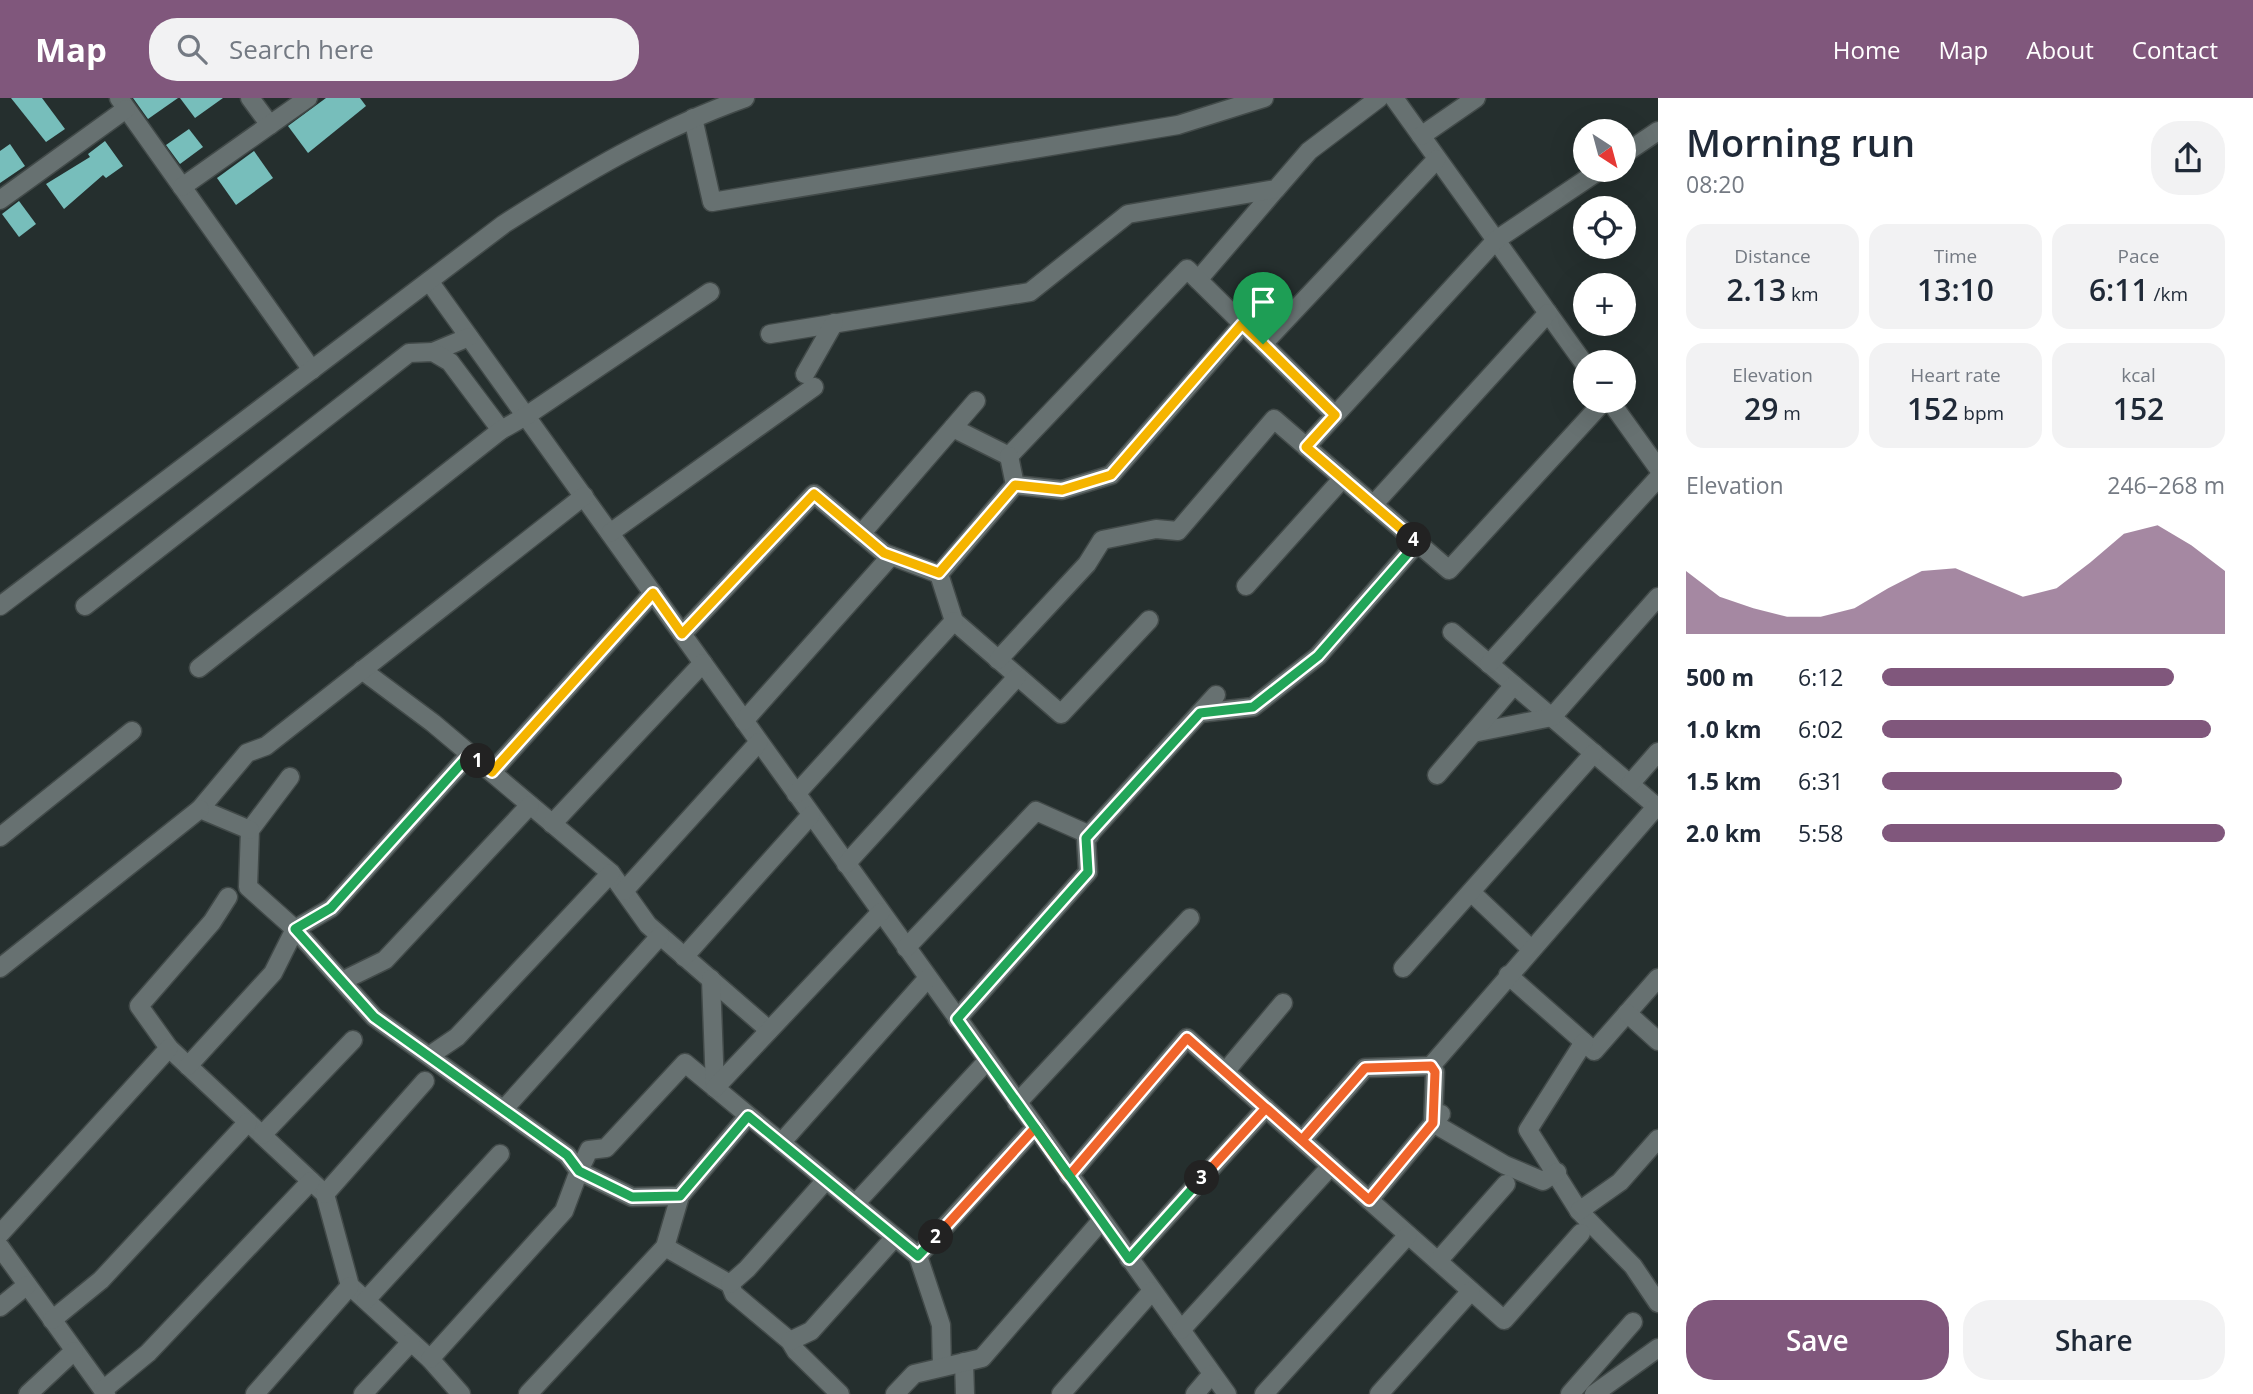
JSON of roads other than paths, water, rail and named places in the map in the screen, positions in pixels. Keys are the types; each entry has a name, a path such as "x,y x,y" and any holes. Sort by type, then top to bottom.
{"street":[{"path":"250,98 270,125"},
{"path":"182,187 308,98"},
{"path":"0,606 504,224 586,172 660,132 745,98"},
{"path":"693,118 712,202 1178,125 1264,98"},
{"path":"1198,281 1309,151 1379,98"},
{"path":"1394,98 1575,350"},
{"path":"1422,136 1476,98"},
{"path":"0,200 122,103 312,370"},
{"path":"1636,146 1658,131"},
{"path":"1263,344 1437,159"},
{"path":"1306,447 1496,240 1582,182"},
{"path":"770,334 1030,292 1128,214 1276,189"},
{"path":"1009,456 1187,269 1335,415"},
{"path":"429,281 1227,1394"},
{"path":"198,668 501,430 710,292"},
{"path":"1373,505 1548,313"},
{"path":"610,533 809,381 834,323"},
{"path":"1015,485 1062,490 1111,475 1242,324"},
{"path":"85,606 409,354 433,352 469,337"},
{"path":"433,352 450,362 501,430"},
{"path":"861,534 976,401"},
{"path":"998,660 1087,564 1102,540 1156,529 1178,531 1274,419 1449,570 1594,413"},
{"path":"1619,413 1655,458"},
{"path":"953,428 1009,456"},
{"path":"1009,456 1015,485"},
{"path":"1246,586 1343,478"},
{"path":"1489,664 1658,478"},
{"path":"939,573 1015,485"},
{"path":"682,634 814,494 891,556 939,573"},
{"path":"0,968 200,809 247,753 266,746 584,496"},
{"path":"1200,713 1253,707 1318,656 1417,543"},
{"path":"744,721 891,556"},
{"path":"939,573 954,621 1061,714 1149,620"},
{"path":"492,772 653,593"},
{"path":"1473,733 1552,718 1658,597"},
{"path":"796,794 954,621"},
{"path":"1302,1140 1365,1068 1431,1066 1657,808 1451,632"},
{"path":"552,824 703,663"},
{"path":"362,670 470,754 611,873 648,925 769,1030"},
{"path":"846,864 1017,677"},
{"path":"1437,775 1514,685"},
{"path":"957,1019 1088,872 1086,838 1216,695"},
{"path":"0,837 132,730"},
{"path":"624,891 759,742"},
{"path":"1630,784 1658,752"},
{"path":"1403,968 1594,753"},
{"path":"188,1066 273,973 295,929 331,908 470,754"},
{"path":"290,777 250,830 248,887 295,929 344,980 374,1017 567,1155 579,1171 632,1197 680,1196"},
{"path":"344,980 384,960 530,805"},
{"path":"200,809 250,830"},
{"path":"906,948 1036,811 1090,835"},
{"path":"684,957 811,814"},
{"path":"429,1056 457,1037 611,873"},
{"path":"1471,892 1531,949"},
{"path":"228,897 212,922 139,1006 169,1048 325,1194 350,1286 429,1359 461,1394"},
{"path":"715,1088 881,912"},
{"path":"1017,1104 1190,918"},
{"path":"504,1109 660,936"},
{"path":"1508,975 1594,1051 1658,978"},
{"path":"781,1143 928,978"},
{"path":"711,979 715,1088"},
{"path":"1225,1072 1283,1003"},
{"path":"1627,1013 1658,1041"},
{"path":"1069,1176 1187,1038 1504,1320 1581,1233"},
{"path":"262,1135 353,1040"},
{"path":"1584,1042 1528,1130 1557,1172 1579,1211 1633,1266 1658,1303"},
{"path":"0,1234 169,1048"},
{"path":"855,1204 987,1061"},
{"path":"429,1359 564,1211 589,1150 606,1148 685,1063 918,1256 942,1325 943,1367"},
{"path":"1369,1200 1438,1117 1435,1072 1431,1066"},
{"path":"325,1194 425,1082"},
{"path":"1129,1259 1266,1108"},
{"path":"528,1394 665,1247 680,1196 748,1116"},
{"path":"1438,1117 1505,1164 1543,1181 1557,1172"},
{"path":"52,1320 101,1280 248,1122"},
{"path":"918,1256 1035,1128"},
{"path":"1579,1211 1620,1182 1658,1139"},
{"path":"366,1300 500,1154"},
{"path":"1181,1330 1331,1166"},
{"path":"730,1284 747,1269 826,1180"},
{"path":"0,1247 104,1392 148,1353 311,1181"},
{"path":"1438,1261 1506,1184"},
{"path":"895,1394 914,1374 982,1357 1101,1221"},
{"path":"1264,1394 1408,1235"},
{"path":"790,1341 811,1331 895,1237"},
{"path":"665,1247 730,1284 734,1294 790,1341 796,1351 840,1394"},
{"path":"0,1307 27,1285"},
{"path":"255,1394 350,1286"},
{"path":"1379,1394 1471,1291"},
{"path":"1060,1394 1152,1292"},
{"path":"1570,1394 1633,1322"},
{"path":"363,1394 411,1342"},
{"path":"1594,1394 1658,1348"},
{"path":"28,1394 74,1351"},
{"path":"964,1362 965,1394"},
{"path":"1195,1394 1212,1374"}]}
